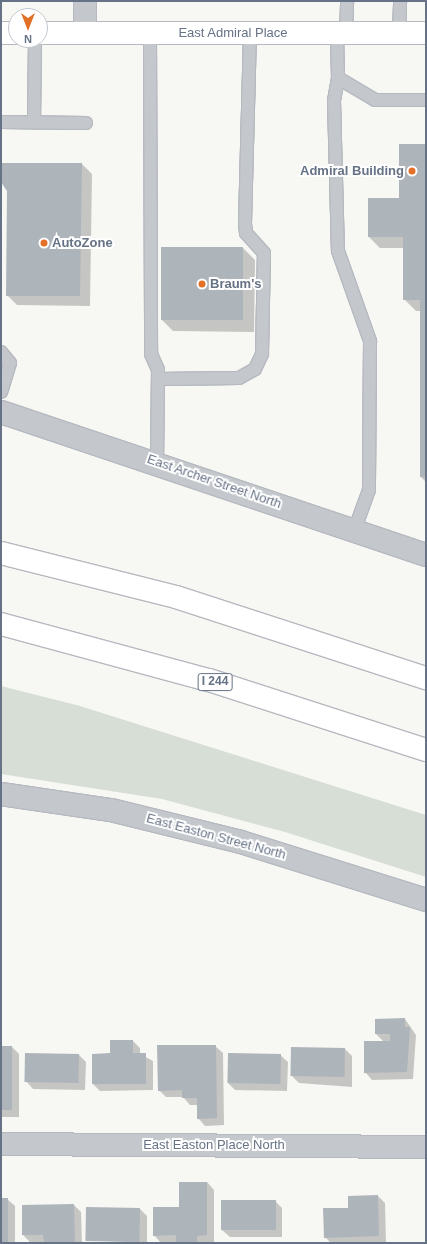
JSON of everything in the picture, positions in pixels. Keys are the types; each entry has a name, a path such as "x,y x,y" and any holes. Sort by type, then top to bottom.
{"main road":[{"name":"East Admiral Place","path":"48,33 426,33"},
{"path":"1,553 176,596 426,678"},
{"name":"I 244","path":"1,624 209,680 426,750"}],"street":[{"path":"85,1 85,33"},
{"name":"East Archer Street North","path":"1,412 156,462 426,555"},
{"name":"East Easton Street North","path":"1,794 111,810 241,842 426,900"},
{"name":"East Easton Place North","path":"1,1144 426,1147"}],"lane":[{"path":"347,1 334,101 338,251 370,341 369,490 354,530"},
{"path":"399,33 400,1"},
{"path":"150,33 152,354 158,379 156,462"},
{"path":"158,379 239,378 255,369 262,354 264,253 246,233 245,223 250,34"},
{"path":"34,122 35,48"},
{"path":"338,78 375,100 426,100"},
{"path":"1,122 86,123"},
{"path":"1,352 10,363 1,392"}],"shaded area":[{"path":"1,686 80,706 426,815 426,877 285,832 162,799 1,774"}],"building":[{"path":"399,144 426,144 426,477 420,477 420,300 403,300 403,237 368,237 368,198 399,198"},
{"name":"AutoZone","path":"1,163 82,163 80,296 6,296 7,191 1,182"},
{"name":"Braum's","path":"161,247 243,247 243,320 161,320"},
{"path":"405,1018 405,1027 410,1027 407,1072 364,1073 364,1041 390,1041 390,1034 375,1034 375,1019"},
{"path":"110,1040 133,1040 133,1053 146,1053 146,1084 92,1084 92,1054 110,1053"},
{"path":"157,1045 216,1045 217,1118 197,1119 197,1098 182,1098 182,1090 158,1091"},
{"path":"1,1046 12,1046 12,1110 1,1110"},
{"path":"291,1047 345,1048 344,1077 290,1076"},
{"path":"25,1053 79,1054 78,1083 24,1082"},
{"path":"228,1053 281,1054 280,1084 227,1083"},
{"path":"179,1182 207,1182 207,1235 197,1236 197,1243 176,1243 176,1235 153,1236 153,1207 179,1207"},
{"path":"378,1195 379,1236 324,1238 323,1208 348,1208 348,1196"},
{"path":"1,1198 8,1198 8,1243 1,1243"},
{"path":"221,1200 276,1200 276,1230 221,1230"},
{"path":"74,1204 75,1243 44,1243 43,1235 22,1235 22,1205"},
{"path":"86,1207 140,1208 139,1242 85,1241"}],"place":[{"name":"Admiral Building","path":"412,171"},
{"name":"AutoZone","path":"44,243"},
{"name":"Braum's","path":"202,284"}]}
